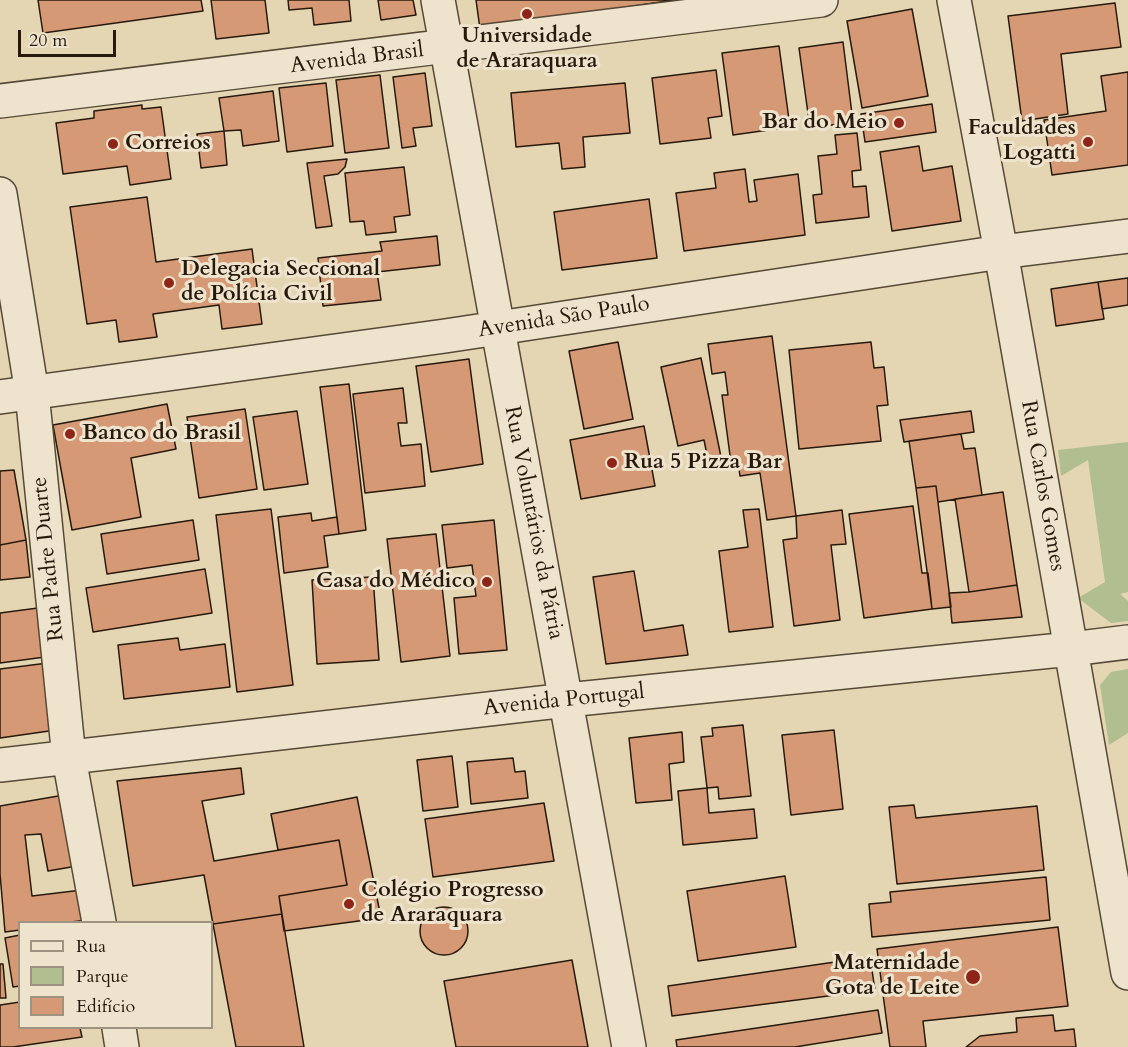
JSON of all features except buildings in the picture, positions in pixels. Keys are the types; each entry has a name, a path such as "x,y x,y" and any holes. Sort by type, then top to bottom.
{"street":[{"name":"Rua Voluntários da Pátria","path":"438,0 629,1047"},
{"name":"Avenida Brasil","path":"0,102 821,0"},
{"name":"Rua Carlos Gomes","path":"954,0 1001,252 1128,973"},
{"name":"Rua Padre Duarte","path":"0,194 32,393 69,758 99,921"},
{"name":"Avenida São Paulo","path":"0,397 497,328 1001,252 1128,236"},
{"name":"Avenida Portugal","path":"0,765 567,700 1128,642"},
{"path":"119,1029 122,1047"}],"green space":[{"path":"1128,442 1128,592 1120,594 1128,601 1128,621 1111,623 1078,598 1105,582 1088,460 1061,476 1058,450"},
{"path":"1128,669 1128,733 1109,745 1100,685 1111,672"}],"place":[{"name":"Universidade de Araraquara","path":"527,14"},
{"name":"Bar do Meio","path":"899,123"},
{"name":"Faculdades Logatti","path":"1088,142"},
{"name":"Correios","path":"113,144"},
{"name":"Delegacia Seccional de Polícia Civil","path":"169,283"},
{"name":"Banco do Brasil","path":"70,434"},
{"name":"Rua 5 Pizza Bar","path":"612,463"},
{"name":"Casa do Médico","path":"487,582"},
{"name":"Colégio Progresso de Araraquara","path":"349,904"},
{"name":"Maternidade Gota de Leite","path":"973,977"}]}
